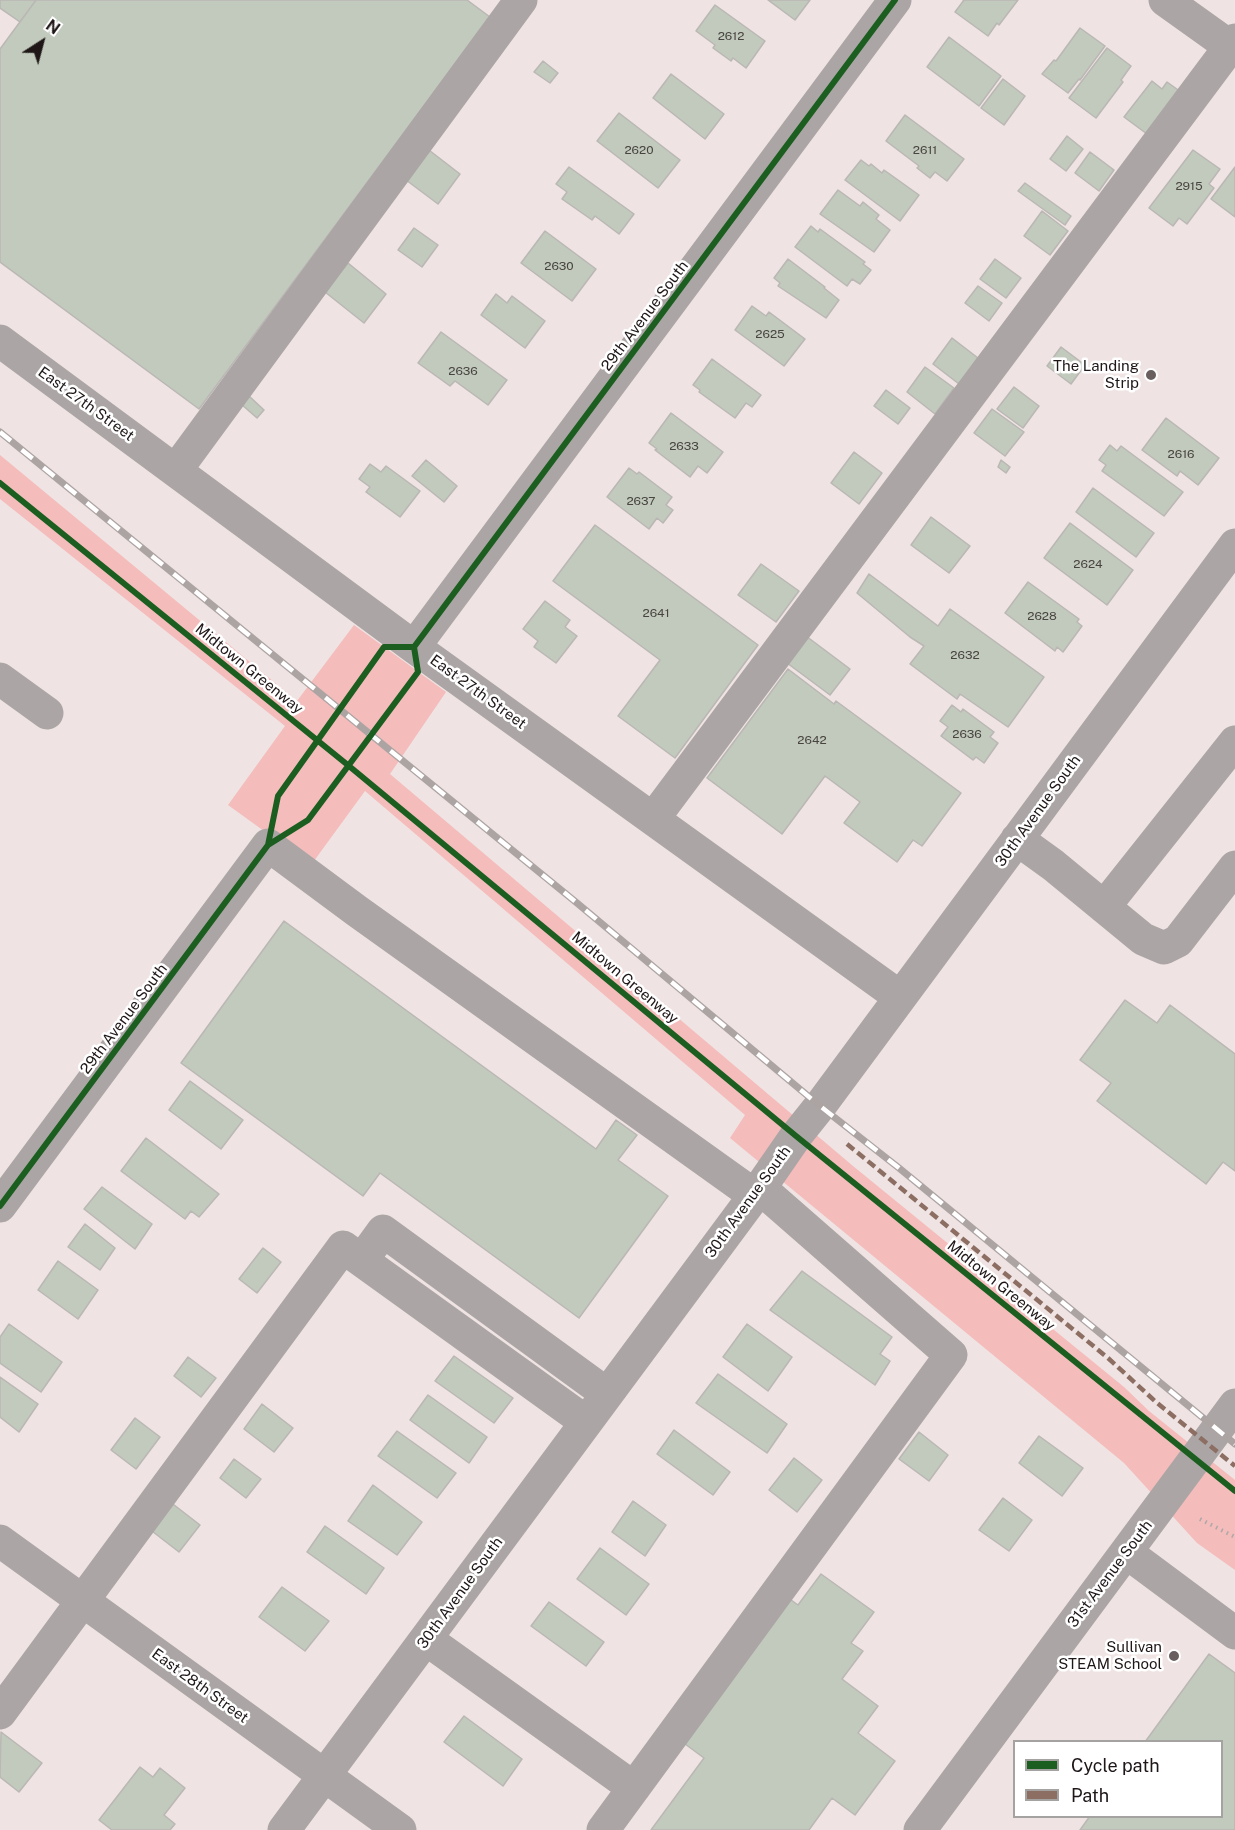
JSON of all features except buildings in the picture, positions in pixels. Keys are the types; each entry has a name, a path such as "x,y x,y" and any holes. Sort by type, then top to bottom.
{"street":[{"path":"176,470 521,0"},
{"name":"29th Avenue South","path":"414,647 895,0"},
{"path":"653,819 1233,46 1165,0"},
{"name":"East 27th Street","path":"0,341 414,647 900,997"},
{"name":"30th Avenue South","path":"284,1830 1235,545"},
{"path":"0,680 47,713"},
{"path":"1104,907 1235,742"},
{"path":"1017,839 1143,939 1164,948 1178,941 1235,867"},
{"name":"29th Avenue South","path":"0,1206 268,845 366,918 757,1191"},
{"path":"603,1830 951,1354 757,1191"},
{"path":"362,1260 383,1231 607,1394"},
{"path":"0,1713 343,1246 586,1422"},
{"name":"31st Avenue South","path":"920,1830 1235,1405"},
{"name":"East 28th Street","path":"0,1541 400,1830"},
{"path":"1126,1552 1235,1634"},
{"path":"426,1638 634,1788"}],"path":[{"path":"1200,1519 1235,1537"}],"shaded area":[{"path":"0,455 297,701 354,625 446,692 390,774 853,1166 1235,1480 1235,1570 1197,1543 1124,1463 730,1138 745,1115 365,791 311,865 228,805 285,726 0,499"}],"railway":[{"path":"0,432 1235,1444"}],"marked path":[{"path":"847,1144 1108,1358 1156,1402 1235,1466"}],"cycle path":[{"path":"414,647 895,0"},
{"name":"Midtown Greenway","path":"0,483 349,766 796,1136 1235,1491"},
{"path":"268,845 278,796 384,647 414,647"},
{"path":"0,1206 268,845 308,820 418,672 414,647"}],"place":[{"name":"The Landing Strip","path":"1151,375"},
{"name":"Sullivan STEAM School","path":"1174,1656"}]}
